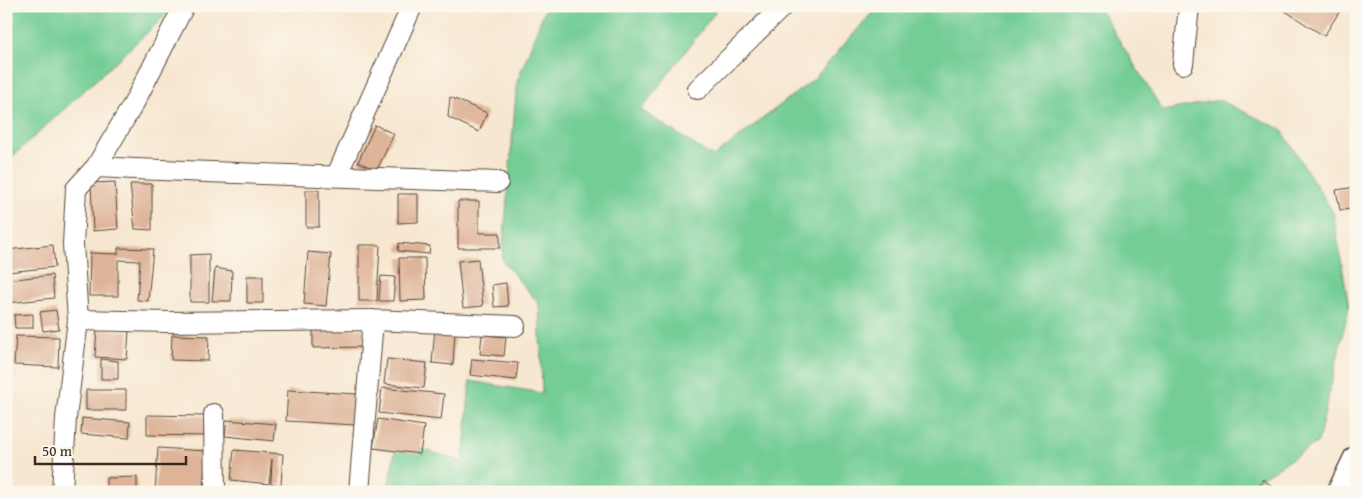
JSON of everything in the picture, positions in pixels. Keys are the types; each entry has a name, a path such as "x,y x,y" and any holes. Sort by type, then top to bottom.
{"street":[{"path":"62,492 66,418 78,320 73,244 76,189 96,167 134,103 184,6"},
{"path":"337,176 412,6"},
{"path":"698,90 783,6"},
{"path":"1183,64 1189,6"},
{"path":"96,167 208,173 498,182"},
{"path":"78,320 168,322 373,320 515,326"},
{"path":"359,492 373,320"},
{"path":"214,414 215,492"},
{"path":"1340,492 1356,459"}],"green space":[{"path":"6,6 176,6 12,157 6,194"},
{"path":"546,6 720,6 641,110 713,157 814,79 878,6 1098,6 1163,111 1219,100 1281,129 1333,212 1349,307 1318,442 1239,492 387,492 397,441 463,462 470,381 542,393 539,304 502,260 517,82"}],"building":[{"path":"1284,6 1343,6 1324,36 1282,9"},
{"path":"450,97 487,113 479,132 448,117"},
{"path":"375,125 394,134 377,170 358,162"},
{"path":"115,182 118,229 93,231 91,183"},
{"path":"130,184 152,184 152,230 135,229"},
{"path":"1356,187 1356,209 1340,210 1336,190"},
{"path":"306,190 319,190 319,227 306,227"},
{"path":"398,194 418,194 418,222 398,223"},
{"path":"458,201 479,201 479,233 500,233 500,248 458,248"},
{"path":"399,243 430,246 429,254 398,251"},
{"path":"53,245 55,267 8,272 6,250"},
{"path":"359,245 380,245 377,301 359,301"},
{"path":"118,248 153,249 148,301 137,300 140,261 118,260 118,296 89,296 90,253 118,254"},
{"path":"308,252 331,254 326,306 304,304"},
{"path":"209,254 209,302 190,302 190,255"},
{"path":"399,258 425,258 426,300 400,301"},
{"path":"478,259 483,306 463,308 458,261"},
{"path":"215,268 232,271 231,301 212,301"},
{"path":"52,275 54,298 7,303 6,280"},
{"path":"247,276 263,276 263,303 247,303"},
{"path":"381,276 395,277 393,301 379,301"},
{"path":"506,283 508,306 494,307 492,285"},
{"path":"56,310 59,329 43,331 40,312"},
{"path":"33,314 33,328 15,328 14,315"},
{"path":"435,328 455,330 453,365 432,363"},
{"path":"97,329 129,331 127,359 95,357"},
{"path":"364,329 364,347 313,348 313,330"},
{"path":"172,335 209,336 208,361 171,360"},
{"path":"482,335 506,337 504,356 480,354"},
{"path":"16,336 59,337 58,367 14,365"},
{"path":"101,359 118,361 118,379 101,379"},
{"path":"387,359 427,363 424,388 384,384"},
{"path":"472,359 518,363 516,380 470,375"},
{"path":"382,388 444,394 441,420 379,413"},
{"path":"86,390 126,390 126,410 86,410"},
{"path":"288,390 357,394 355,425 286,421"},
{"path":"147,415 204,416 204,436 147,435"},
{"path":"82,418 130,422 129,438 81,434"},
{"path":"378,419 424,426 420,454 373,448"},
{"path":"227,420 276,424 274,441 225,436"},
{"path":"158,448 206,451 203,492 155,492"},
{"path":"234,450 283,454 281,485 271,484 272,459 269,484 231,480"},
{"path":"137,477 137,490 106,491 106,478"},
{"path":"1263,479 1279,492 1253,492"},
{"path":"290,486 291,492 269,492 269,489"}]}
